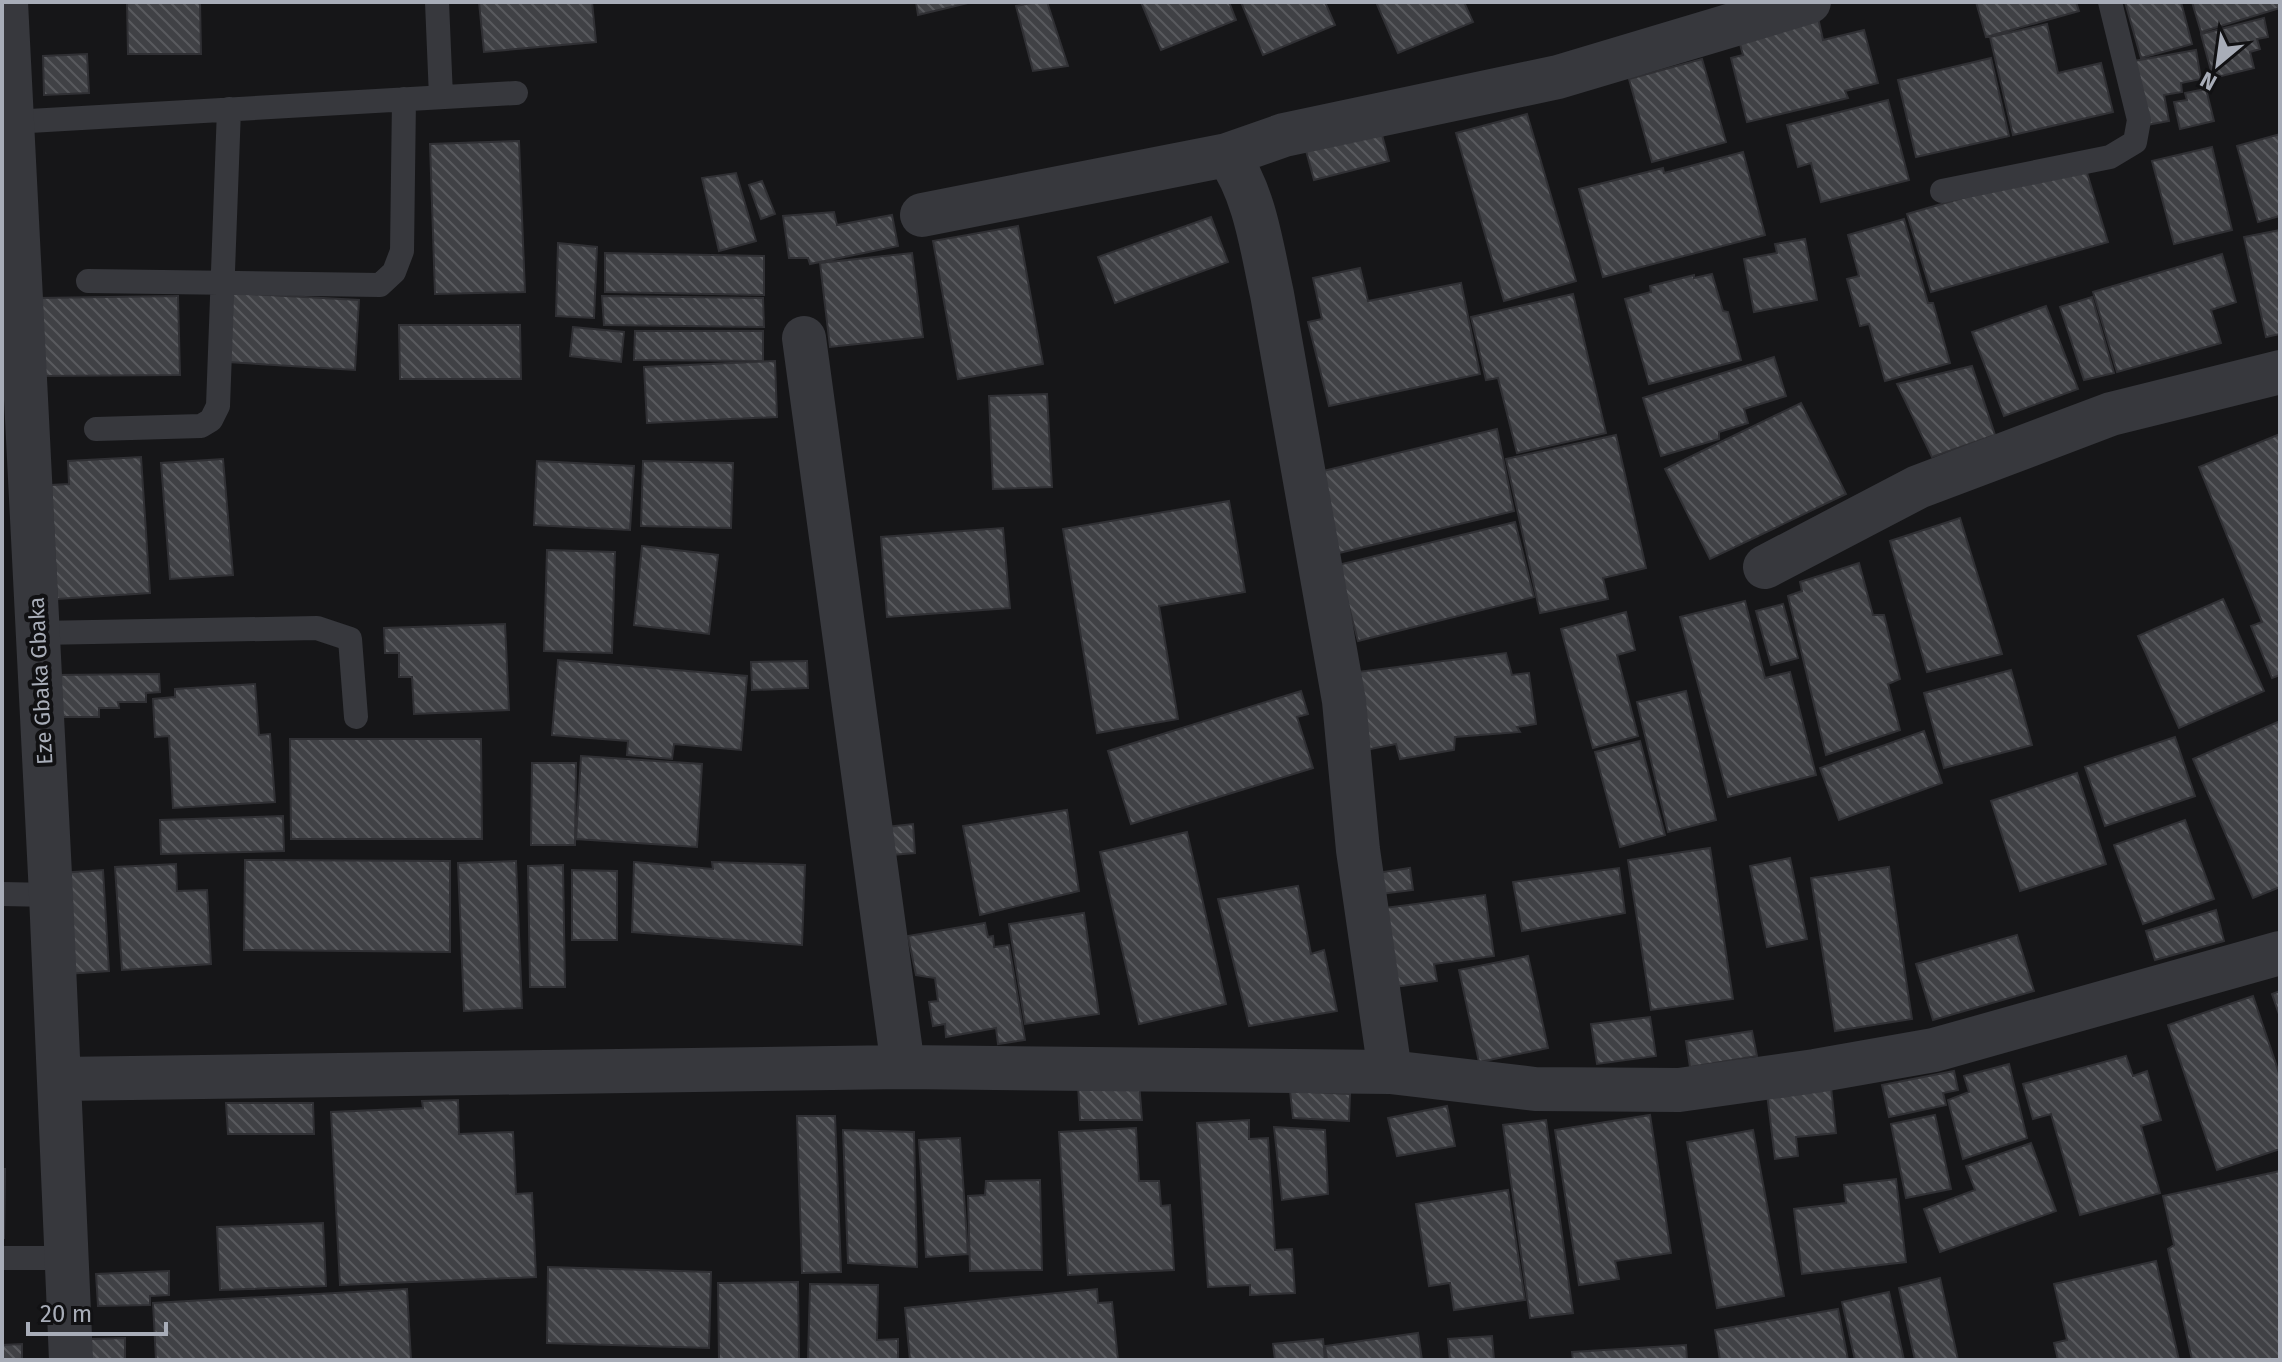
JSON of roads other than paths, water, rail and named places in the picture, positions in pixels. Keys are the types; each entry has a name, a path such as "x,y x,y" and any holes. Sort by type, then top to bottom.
{"street":[{"path":"922,215 1227,155 1284,135 1558,77 1809,2"},
{"name":"Eze Gbaka Gbaka","path":"5,30 12,122 15,459 38,633 71,1360"},
{"path":"1227,155 1237,169 1258,230 1286,372 1344,701 1358,850 1390,1072"},
{"path":"804,338 903,1067"},
{"path":"1765,567 1918,487 2111,414 2280,372"},
{"path":"60,1079 903,1067 1390,1072 1535,1089 1679,1090 1934,1050 2280,953"}],"lane":[{"path":"437,2 441,97"},
{"path":"1942,191 2110,157 2135,142 2139,120 2110,2"},
{"path":"12,122 516,93"},
{"path":"88,281 380,285 394,272 402,251 404,99"},
{"path":"96,429 201,426 211,420 218,406 229,109"},
{"path":"38,633 317,628 350,639 356,717"},
{"path":"2,894 51,895"},
{"path":"2,1258 67,1258"}]}
